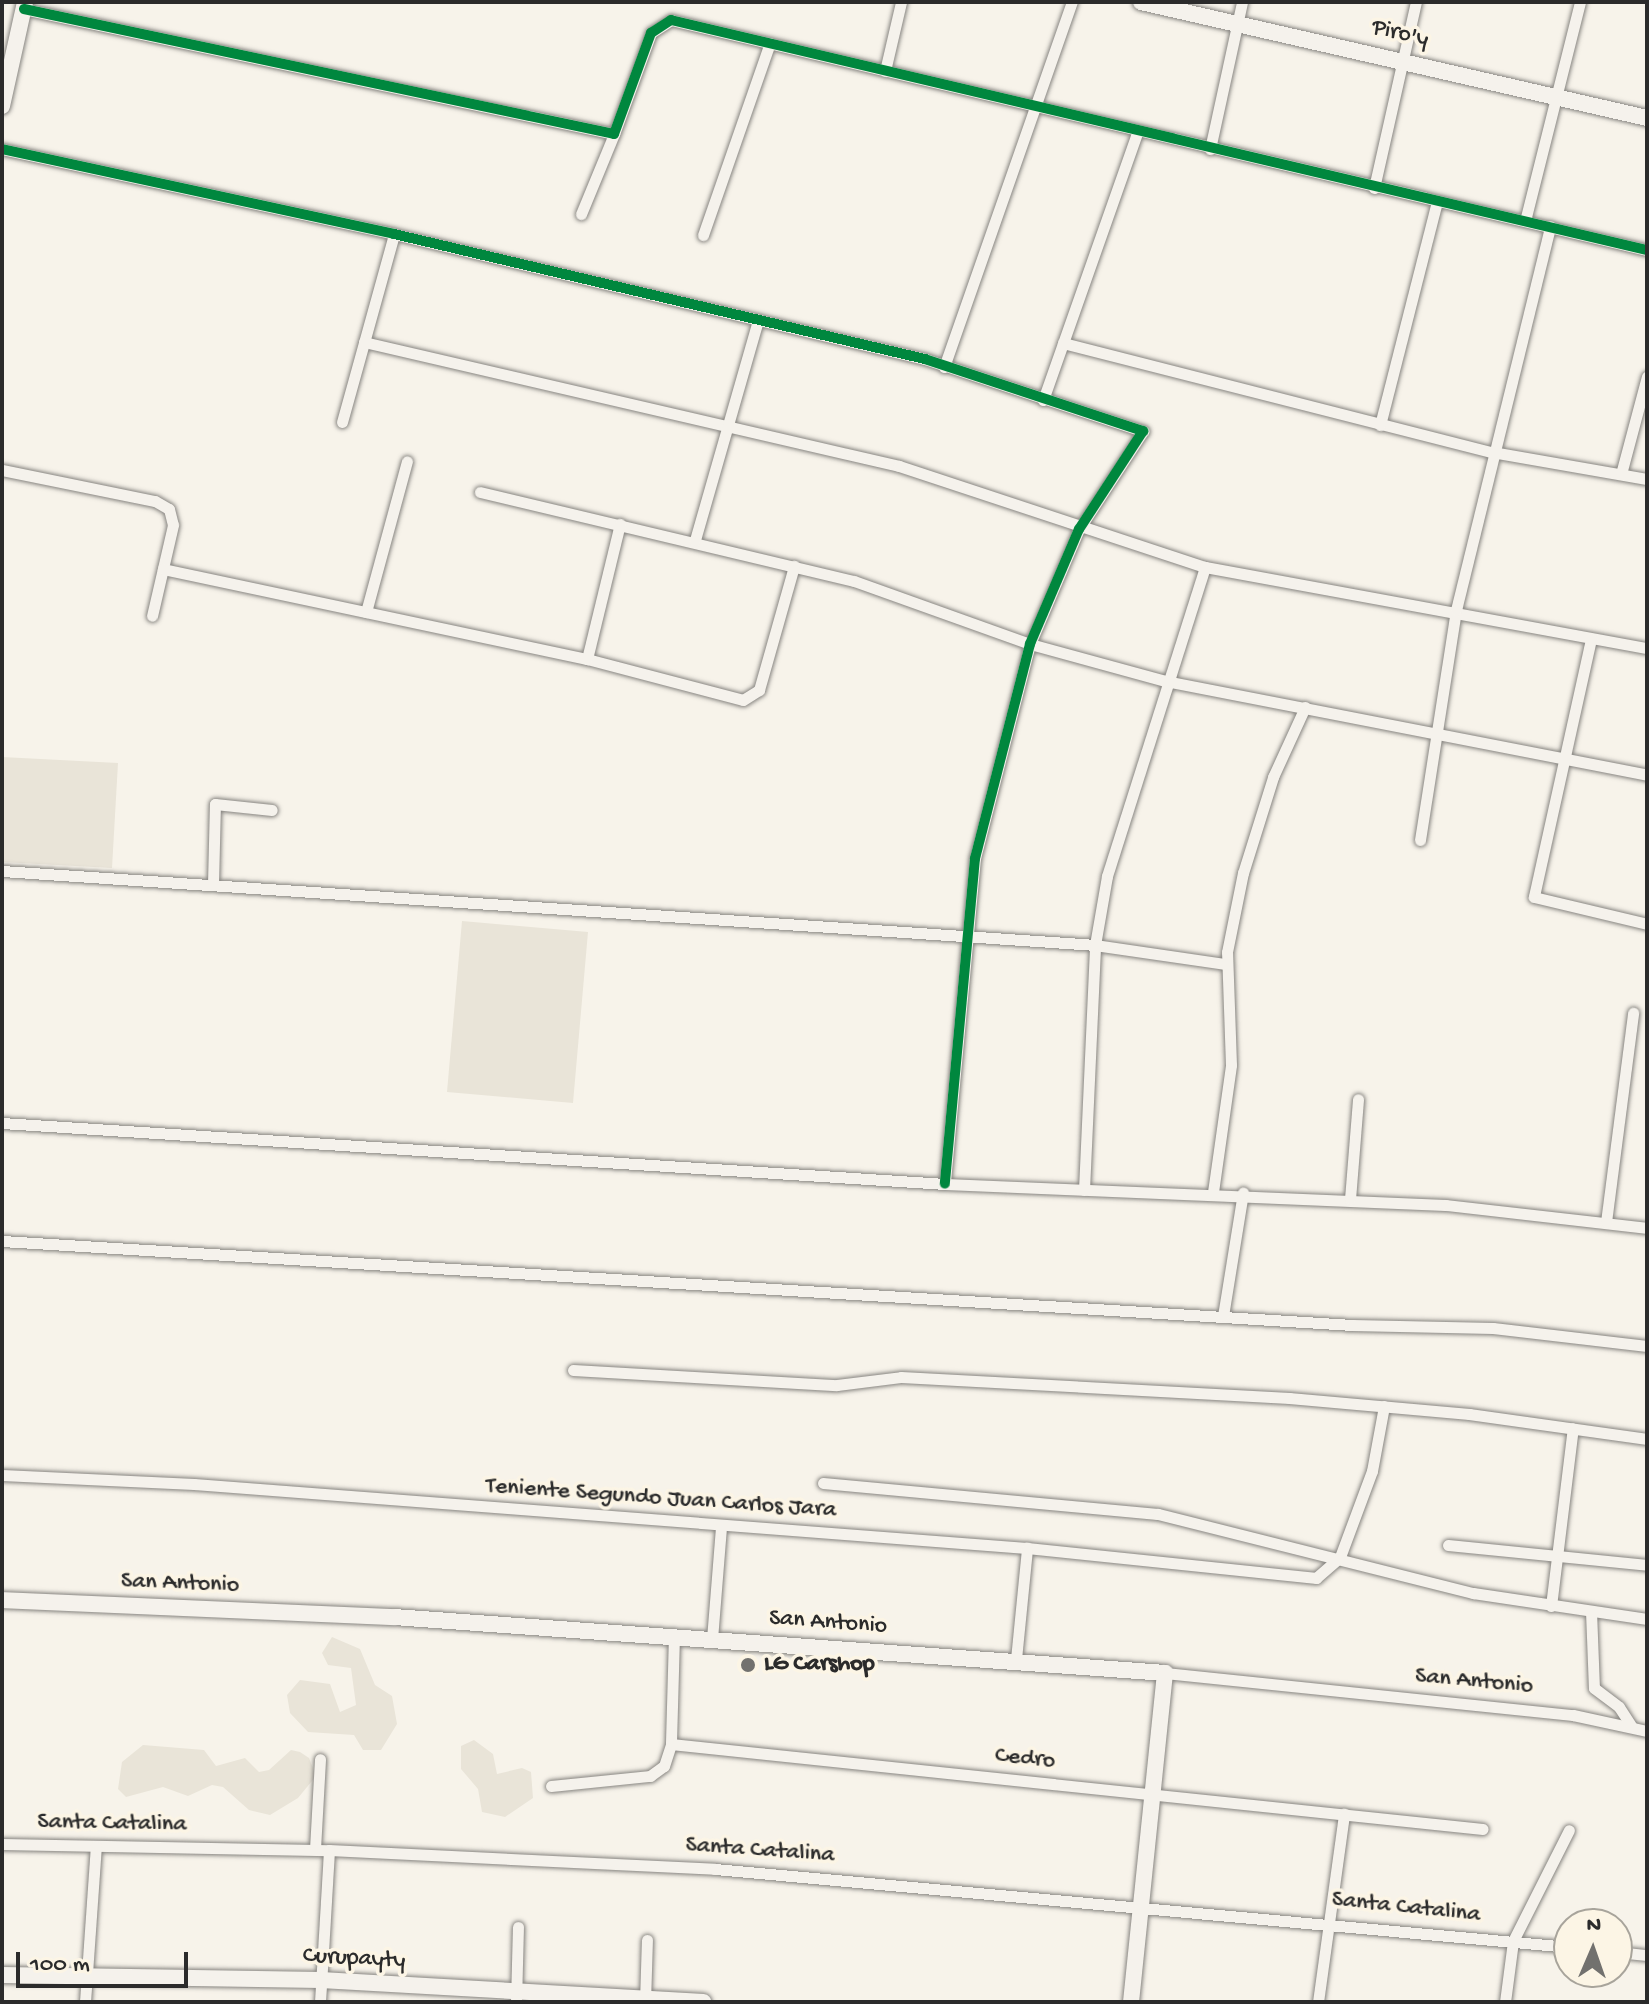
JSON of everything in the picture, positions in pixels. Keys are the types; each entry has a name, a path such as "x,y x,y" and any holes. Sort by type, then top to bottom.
{"street":[{"path":"885,71 901,2"},
{"path":"944,367 1039,110 1072,2"},
{"name":"Piro'y","path":"1141,2 1403,58 1647,118"},
{"path":"1210,149 1242,2"},
{"path":"1374,188 1416,2"},
{"path":"1525,221 1580,2"},
{"path":"2,106 25,5 614,134"},
{"path":"581,214 651,33 659,24 671,20 1039,110 1647,250"},
{"path":"703,235 770,43"},
{"path":"1043,400 1137,133"},
{"path":"2,149 394,234 758,320 944,367 1143,431 1079,529 1030,644 975,858 965,939 945,1184"},
{"path":"1380,425 1437,202"},
{"path":"1420,840 1456,610 1492,452 1550,226"},
{"path":"342,422 394,234"},
{"path":"695,540 758,320"},
{"path":"364,342 899,466 1079,529 1205,567 1456,610 1647,648"},
{"path":"1063,343 1492,452 1647,479"},
{"path":"1621,474 1647,376"},
{"path":"366,612 407,461"},
{"path":"2,470 155,501 169,509 173,525 152,616"},
{"path":"480,492 695,540 854,581 1030,644 1165,681 1435,730 1647,775"},
{"path":"587,659 620,524"},
{"path":"163,569 587,659 731,699 753,696 759,690 794,566"},
{"path":"1084,1190 1095,945 1107,876 1165,681 1205,567"},
{"path":"1591,639 1534,897 1647,924"},
{"path":"1213,1192 1231,1065 1226,964 1252,846 1273,777 1305,707"},
{"path":"213,884 215,804 272,810"},
{"path":"2,871 965,939 1095,945 1226,964"},
{"path":"1606,1222 1633,1013"},
{"path":"1350,1199 1358,1099"},
{"path":"2,1123 945,1184 1350,1199 1647,1228"},
{"path":"1223,1316 1243,1193"},
{"path":"2,1241 1223,1316 1493,1328 1647,1346"},
{"path":"573,1370 837,1385 901,1377 1384,1406 1647,1439"},
{"path":"1340,1557 1372,1471 1384,1406"},
{"path":"1551,1606 1573,1428"},
{"name":"Teniente Segundo Juan Carlos Jara","path":"2,1475 194,1484 1027,1548 1316,1578 1340,1557"},
{"path":"823,1483 1158,1514 1340,1557 1473,1593 1647,1619"},
{"path":"712,1639 721,1526"},
{"path":"1448,1545 1556,1552 1647,1565"},
{"path":"1016,1659 1027,1548"},
{"name":"San Antonio","path":"2,1600 674,1635 1016,1659 1573,1715 1647,1731"},
{"path":"1591,1611 1594,1688 1619,1707 1632,1727"},
{"path":"551,1786 650,1776 664,1766 671,1744 674,1635"},
{"path":"1131,2002 1155,1794 1165,1673"},
{"name":"Cedro","path":"671,1744 1483,1829"},
{"path":"315,1849 320,1759"},
{"path":"1318,2002 1332,1922 1344,1814"},
{"path":"1505,2002 1513,1941 1569,1830"},
{"name":"Santa Catalina","path":"2,1844 315,1849 715,1869 1332,1922 1553,1945"},
{"path":"85,2002 96,1846"},
{"path":"320,2002 329,1850"},
{"path":"516,1997 518,1927"},
{"path":"645,2000 647,1940"},
{"name":"Curupayty","path":"2,1975 87,1973 321,1980 516,1997 703,2002"}],"shaded area":[{"path":"2,757 118,763 112,868 2,862"},
{"path":"462,921 588,932 573,1103 447,1092"},
{"path":"332,1637 360,1649 375,1685 392,1696 397,1724 381,1750 363,1750 354,1735 308,1732 290,1713 287,1695 300,1680 330,1684 340,1712 356,1705 351,1668 328,1665 322,1653"},
{"path":"474,1740 493,1754 497,1774 522,1768 531,1772 533,1798 505,1817 482,1812 478,1789 461,1769 461,1746"},
{"path":"143,1745 204,1750 216,1766 245,1758 259,1772 269,1770 291,1750 309,1758 316,1776 298,1798 270,1815 249,1810 223,1787 212,1785 188,1796 163,1787 126,1797 118,1789 122,1762"}],"cycle path":[{"path":"24,9 614,134 651,33 671,20 1647,250"},
{"path":"2,149 394,234 925,359 1143,431 1079,529 1030,644 975,858 945,1184"}],"place":[{"name":"LG Carshop","path":"748,1665"}]}
